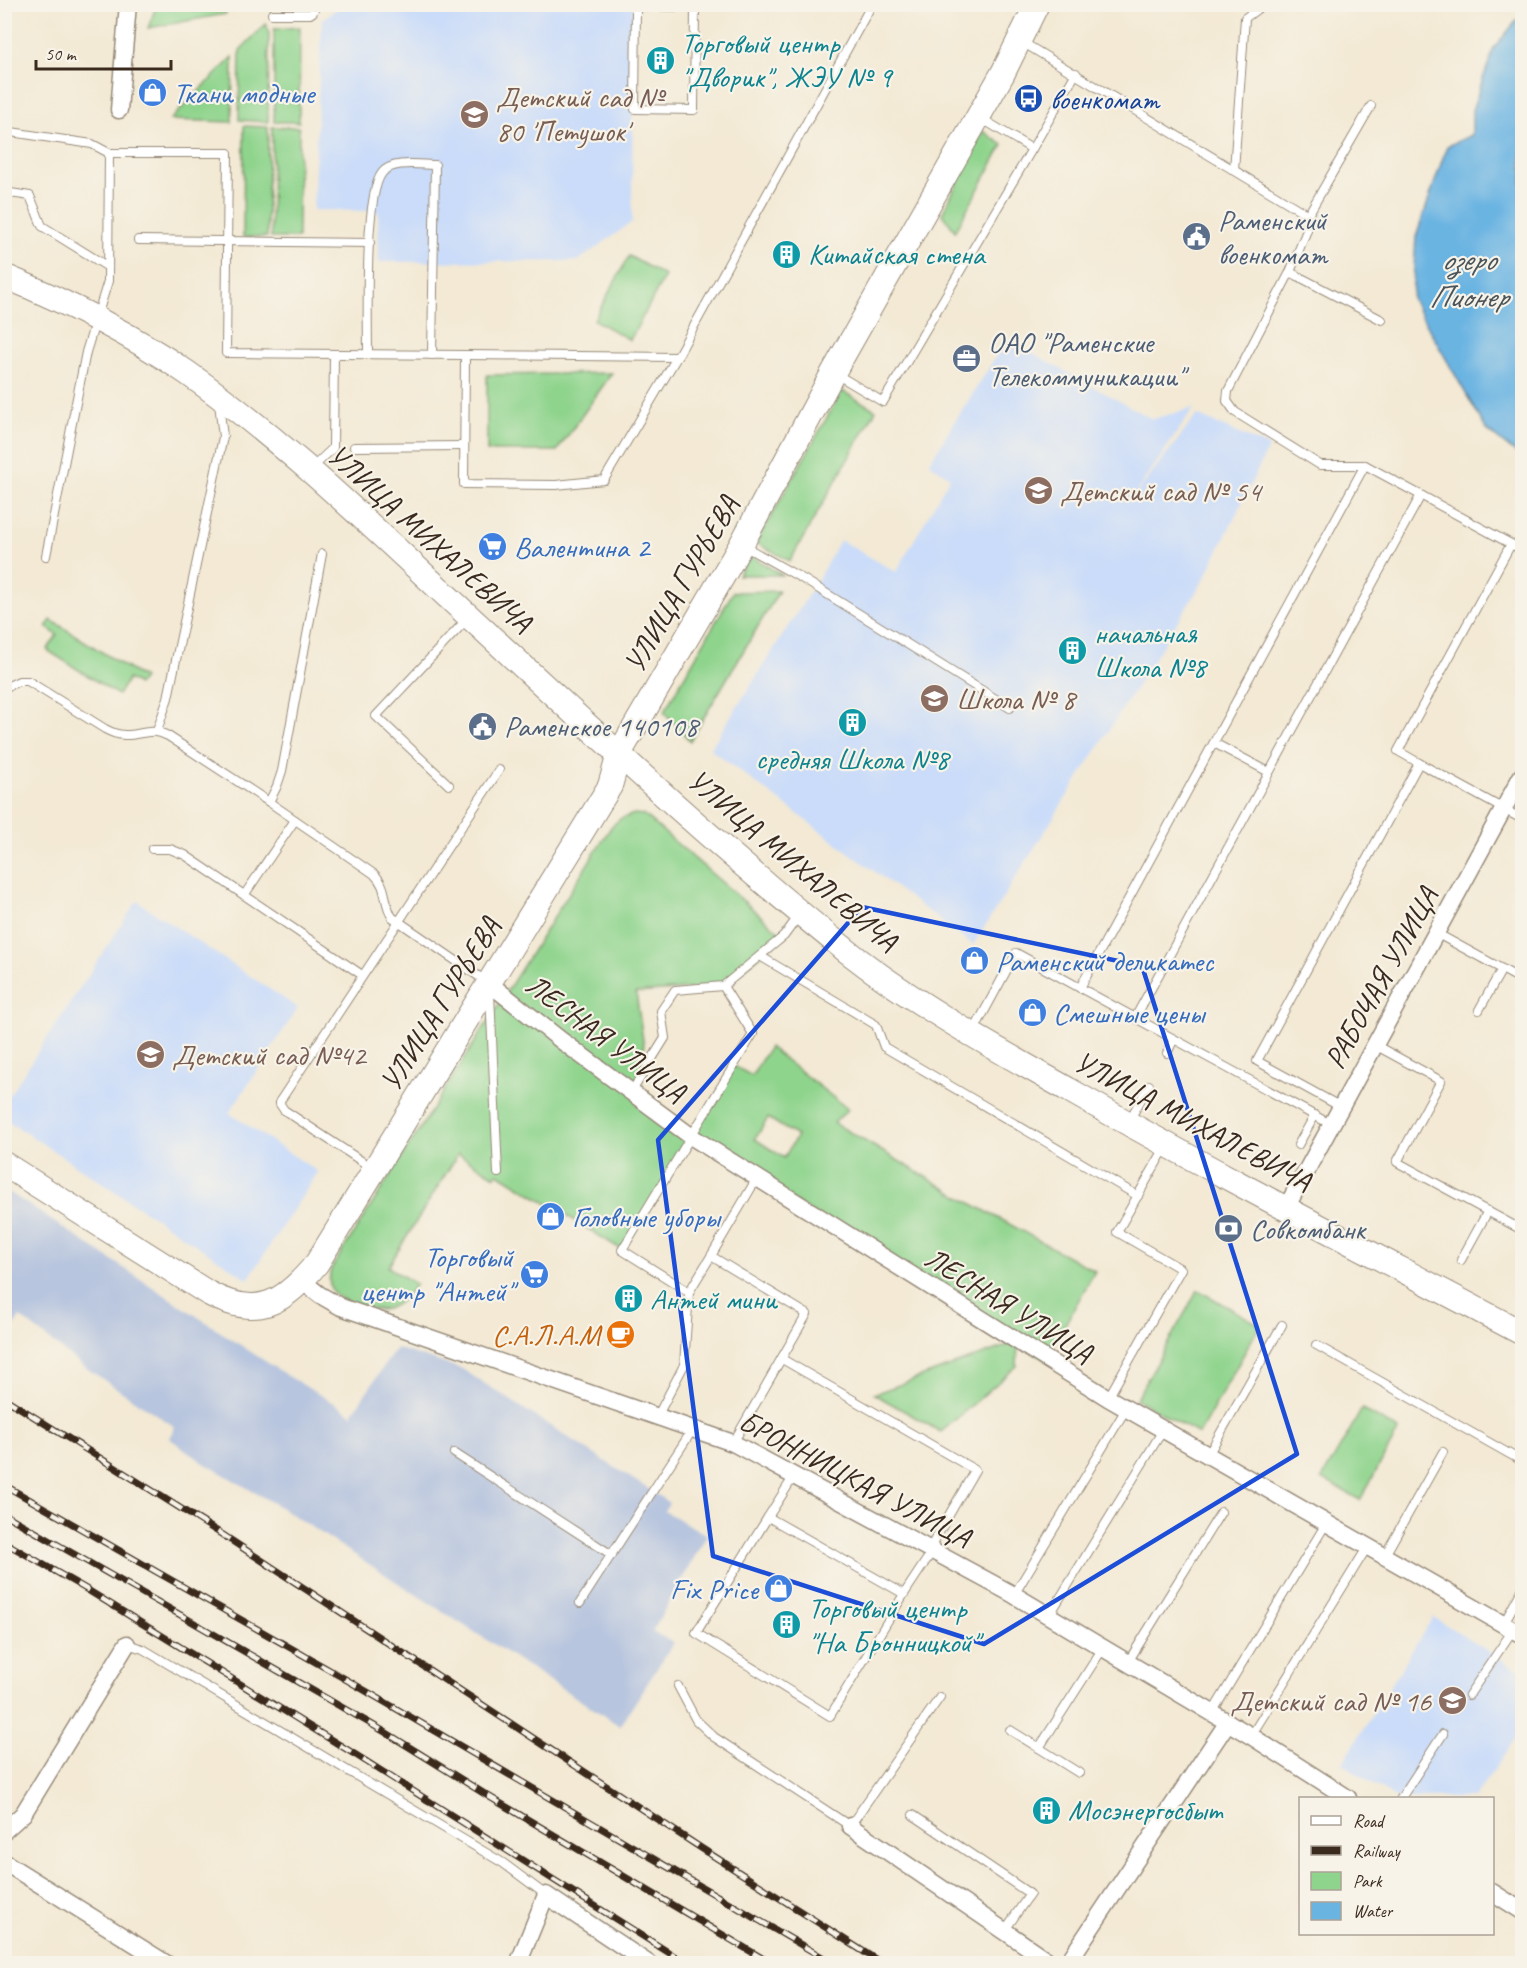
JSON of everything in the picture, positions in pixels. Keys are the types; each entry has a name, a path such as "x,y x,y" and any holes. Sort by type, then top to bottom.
{"main road":[{"name":"УЛИЦА ГУРЬЕВА","path":"4,1164 224,1301 244,1305 263,1305 279,1299 302,1281 317,1263 610,786 619,754 741,545 833,373 978,117 1036,4"},
{"name":"УЛИЦА МИХАЛЕВИЧА","path":"4,276 42,291 95,318 183,371 219,397 310,470 619,754 801,913 854,956 946,1020 1128,1124 1522,1333"}],"street":[{"path":"119,110 128,4"},
{"name":"РАБОЧАЯ УЛИЦА","path":"1286,1208 1522,775"},
{"name":"ЛЕСНАЯ УЛИЦА","path":"490,984 562,1041 692,1137 757,1178 1126,1409 1513,1629"},
{"name":"БРОННИЦКАЯ УЛИЦА","path":"302,1281 341,1307 733,1443 1014,1595 1228,1722 1346,1797"},
{"path":"4,1831 23,1814 127,1644"},
{"path":"1067,1964 1228,1722"},
{"path":"850,1826 1053,1964"},
{"path":"4,1862 166,1964"},
{"path":"1494,1893 1522,1911"},
{"path":"518,1964 546,1895 650,1964"}],"lane":[{"path":"272,14 310,14 316,4"},
{"path":"465,355 464,484 556,485 604,480 677,357 872,4"},
{"path":"1234,170 1245,18 1264,4"},
{"path":"636,6 687,6 694,7 694,110 635,109 636,6"},
{"path":"1019,40 1308,215"},
{"path":"833,373 883,402 1076,73"},
{"path":"1371,106 1308,215 1307,230 1290,272 1228,391 1227,401 1234,412 1320,465 1365,465 1522,550"},
{"path":"978,117 1032,149"},
{"path":"4,130 92,144 109,153 228,153 226,353 677,357"},
{"path":"46,556 86,352 108,281 109,153"},
{"path":"368,354 371,211 376,186 382,172 396,165 435,165 432,355"},
{"path":"4,192 30,196 42,226 108,267"},
{"path":"138,240 370,243"},
{"path":"1290,272 1382,320"},
{"path":"310,470 333,448 334,354"},
{"path":"157,731 168,698 223,437 219,397"},
{"path":"354,447 464,446"},
{"path":"1080,988 1365,465"},
{"path":"1135,1018 1421,495"},
{"path":"1511,544 1398,751 1522,819"},
{"path":"741,545 803,579 1010,708"},
{"path":"269,802 282,771 322,554"},
{"path":"449,785 376,716 469,617"},
{"path":"4,688 19,681 28,681 105,729 119,735 126,737 157,731 168,736 269,802 379,879 385,889 388,912 397,922 490,984 498,1173"},
{"path":"1214,743 1269,772"},
{"path":"1341,1107 1257,1061 1419,763"},
{"path":"374,1170 284,1110 280,1104 362,975 499,770"},
{"path":"244,894 295,820"},
{"path":"152,849 170,849 185,855 362,975"},
{"path":"632,1091 665,1038 661,1011 675,990 723,986 784,936 801,913"},
{"path":"1436,933 1522,980"},
{"path":"972,1034 1016,953 1332,1125"},
{"path":"760,956 876,1025 884,1047 1138,1196"},
{"path":"1479,1010 1502,969"},
{"path":"689,1292 622,1250 753,1034 723,986"},
{"path":"1167,1053 1174,1039"},
{"path":"1375,1045 1441,1081 1397,1162 1522,1230"},
{"path":"1128,1124 1149,1085"},
{"path":"1298,1145 1315,1115"},
{"path":"1108,1398 1181,1269 1117,1232 1167,1145"},
{"path":"657,1417 684,1365 689,1292 757,1178"},
{"path":"1461,1260 1488,1211"},
{"path":"711,1256 807,1314 733,1443"},
{"path":"1208,1455 1282,1325"},
{"path":"1316,1345 1522,1461"},
{"path":"782,1359 975,1470 931,1549 830,1716 696,1633 794,1476"},
{"path":"1014,1595 1126,1409"},
{"path":"580,1603 693,1429"},
{"path":"1049,1616 1163,1430"},
{"path":"1385,1555 1443,1452"},
{"path":"454,1453 612,1555"},
{"path":"1128,1662 1221,1512"},
{"path":"768,1517 904,1594"},
{"path":"1212,1713 1327,1522"},
{"path":"1251,1736 1368,1546"},
{"path":"1469,1695 1513,1629 1522,1590"},
{"path":"127,1644 143,1649 495,1858 546,1895"},
{"path":"1039,1748 1103,1648"},
{"path":"678,1686 689,1710 707,1731 850,1826 940,1697"},
{"path":"1010,1730 1079,1773"},
{"path":"1402,1797 1443,1734"},
{"path":"913,1815 1030,1894 1005,1930"}],"highlighted area":[{"path":"862,907 1142,966 1297,1454 984,1644 713,1556 658,1140"}],"shaded area":[{"name":"Детский сад № 80 'Петушок'","path":"344,4 633,5 632,222 578,261 379,262 378,211 313,210 322,19"},
{"name":"Школа № 8","path":"1007,339 1152,419 1194,408 1125,508 1197,415 1269,447 1204,580 973,945 710,749 814,586 840,540 896,572 950,477 929,463"},
{"name":"Детский сад №42","path":"137,901 298,1008 229,1113 318,1172 248,1279 5,1119 5,1102"},
{"path":"4,1189 283,1373 352,1414 396,1348 462,1369 653,1492 669,1503 664,1511 707,1535 652,1632 674,1642 620,1726 285,1510 204,1463 169,1438 175,1427 80,1364 20,1317 9,1334 5,1331"},
{"name":"Детский сад № 16","path":"1433,1617 1522,1672 1522,1730 1475,1797 1393,1797 1342,1764"}],"green space":[{"path":"157,4 224,5 226,14 148,28"},
{"path":"266,24 269,34 268,122 239,120 240,50"},
{"path":"300,27 299,122 274,122 274,29"},
{"path":"233,57 232,122 170,120"},
{"path":"244,126 268,127 267,237 243,237"},
{"path":"272,127 299,127 298,238 271,238"},
{"path":"983,131 1003,145 955,231 942,214"},
{"path":"629,256 665,276 630,340 594,320"},
{"path":"612,373 557,451 487,451 487,375"},
{"path":"842,391 876,410 790,561 756,543"},
{"path":"751,556 782,575 738,575"},
{"path":"779,591 690,741 664,712 733,592"},
{"path":"51,620 143,678 138,685 128,679 118,695 47,650 57,635 46,627"},
{"path":"634,814 644,815 784,936 723,986 636,993 647,1067 632,1091 692,1137 622,1250 498,1173 495,1176 458,1154 388,1267 416,1284 413,1288 400,1302 382,1310 366,1308 337,1296 330,1287 331,1269 611,827 620,819"},
{"path":"769,1047 848,1109 834,1123 967,1201 1095,1271 1045,1360 1018,1342 1017,1366 941,1432 874,1394 1017,1342 692,1137 734,1066 752,1076","holes":["768,1118 797,1136 784,1158 755,1139"]},
{"path":"1198,1290 1260,1325 1199,1434 1136,1399"},
{"path":"1362,1409 1399,1430 1360,1500 1322,1479"}],"water":[{"name":"озеро Пионер","path":"1522,14 1522,458 1486,429 1412,299 1416,237 1447,146 1472,135 1472,110 1494,48"}],"railway":[{"path":"4,1398 223,1535 701,1848 883,1964"},
{"path":"4,1485 347,1680 834,1964"},
{"path":"4,1514 385,1732 488,1796 772,1964"},
{"path":"4,1542 86,1589 356,1755 687,1964"}],"place":[{"name":"Торговый центр \"Дворик\", ЖЭУ № 9","path":"660,60"},
{"name":"Ткани модные","path":"152,93"},
{"name":"военкомат","path":"1029,99"},
{"name":"Детский сад № 80 'Петушок'","path":"475,114"},
{"name":"Раменский военкомат","path":"1197,237"},
{"name":"Китайская стена","path":"787,254"},
{"name":"ОАО \"Раменские Телекоммуникации\"","path":"967,359"},
{"name":"Детский сад № 54","path":"1039,491"},
{"name":"Валентина 2","path":"493,547"},
{"name":"начальная Школа №8","path":"1073,650"},
{"name":"Школа № 8","path":"935,699"},
{"name":"средняя Школа №8","path":"852,722"},
{"name":"Раменское 140108","path":"483,726"},
{"name":"Раменский деликатес","path":"975,961"},
{"name":"Смешные цены","path":"1032,1013"},
{"name":"Детский сад №42","path":"151,1055"},
{"name":"Головные уборы","path":"551,1217"},
{"name":"Совкомбанк","path":"1229,1229"},
{"name":"Торговый центр \"Антей\"","path":"534,1274"},
{"name":"Антей мини","path":"629,1299"},
{"name":"С.А.Л.А.М","path":"621,1335"},
{"name":"Fix Price","path":"779,1589"},
{"name":"Торговый центр \"На Бронницкой\"","path":"787,1625"},
{"name":"Детский сад № 16","path":"1452,1701"},
{"name":"Мосэнергосбыт","path":"1047,1810"}]}
